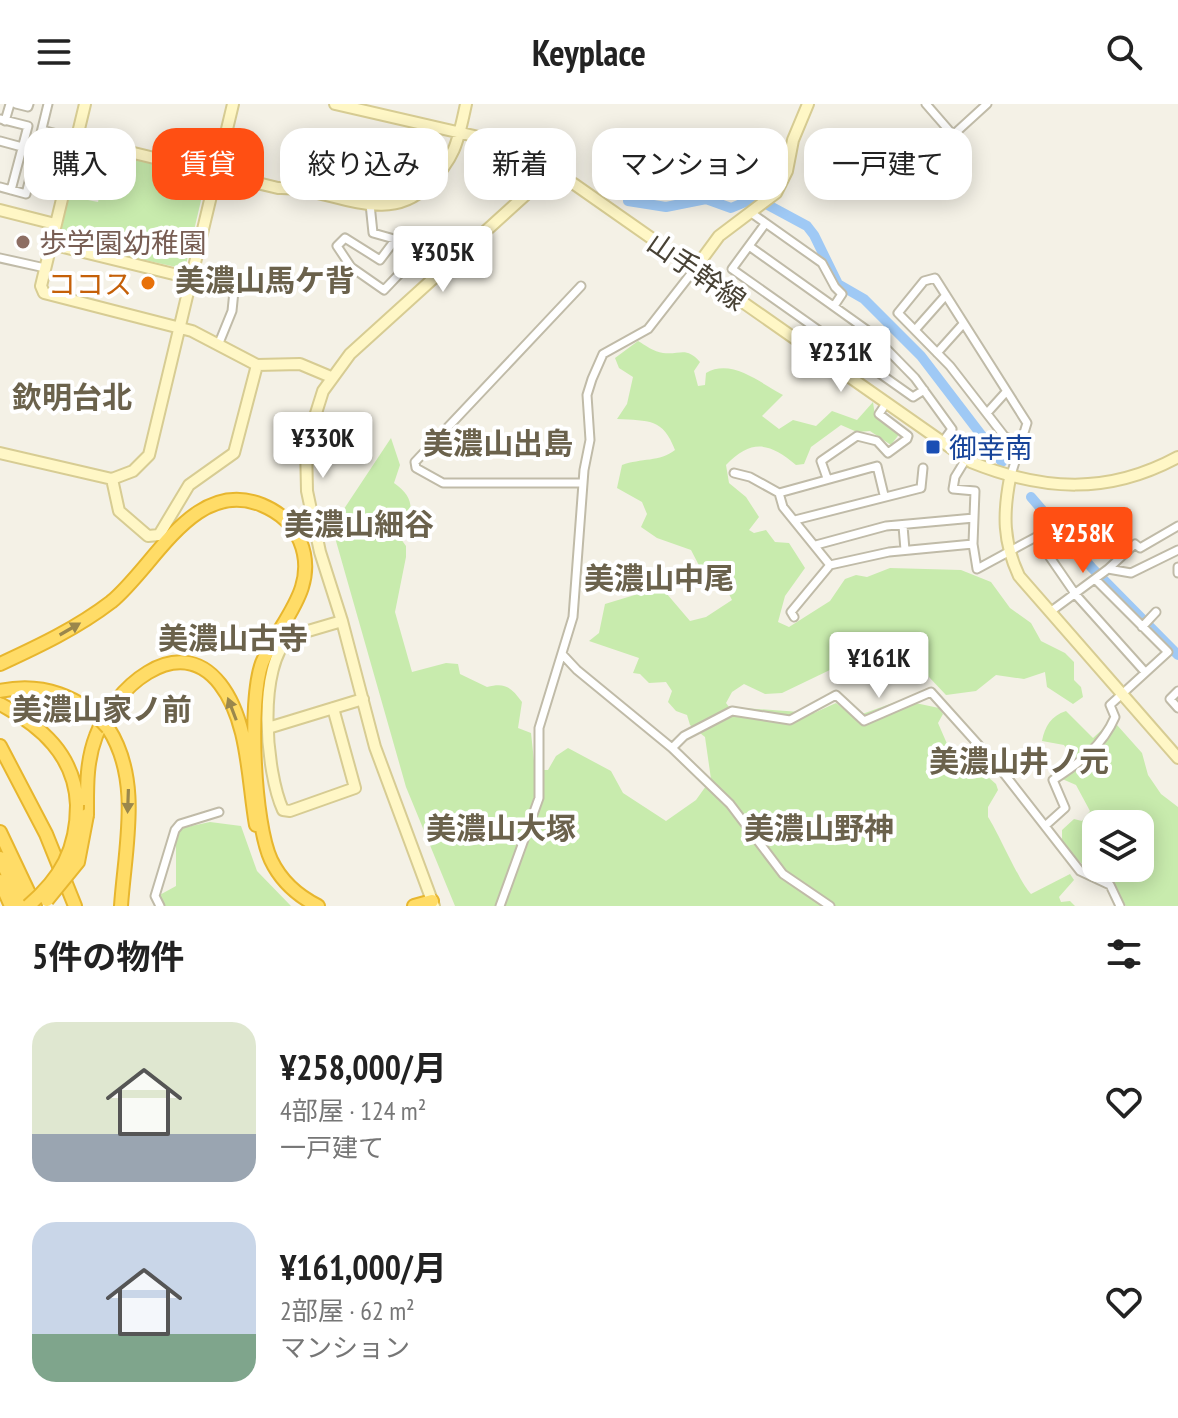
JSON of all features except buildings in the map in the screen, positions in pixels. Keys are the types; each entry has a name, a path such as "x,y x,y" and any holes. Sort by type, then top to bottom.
{"highway":[{"path":"0,664 70,629 108,604 139,576 189,518 215,502 229,499 256,502 290,524 303,547 306,571 299,599 260,671 254,696 253,746 263,831 270,858 293,890 318,906"},
{"path":"0,832 36,906 58,890 78,862 87,815 90,756 101,724 115,702 153,669 176,663 198,667 218,682 237,724 266,861 281,884 307,906"},
{"path":"0,691 32,688 59,694 90,710 108,728 125,764 129,787 121,906"},
{"path":"0,704 24,717 50,739 69,767 77,805 75,838 64,867 48,889 25,906 0,858"},
{"path":"2,752 46,834 75,906"},
{"path":"0,881 11,906"},
{"path":"414,906 429,904"}],"street":[{"path":"10,104 3,120 28,126 11,190"},
{"path":"16,104 29,104"},
{"path":"42,128 48,104"},
{"path":"79,128 85,104"},
{"path":"227,128 233,104"},
{"name":"山手幹線","path":"335,104 464,133"},
{"path":"264,184 300,188 370,204 400,205 419,195 453,158 466,104"},
{"path":"788,154 808,104"},
{"path":"926,104 953,135 987,104"},
{"path":"0,141 22,147"},
{"name":"山手幹線","path":"576,186 966,459 1010,478 1068,485 1109,483 1159,468 1178,457"},
{"path":"0,187 24,193"},
{"path":"61,200 41,286 44,293 180,327 219,343 257,365 300,364 331,377"},
{"path":"0,453 112,479 133,471 152,448 210,200"},
{"path":"429,904 375,747 342,621 320,552 309,505 305,462 316,406 331,377 362,341 457,260 521,200"},
{"path":"500,906 539,798 539,728 576,602 583,483 590,440 587,395 597,366 603,354 648,329 719,236 767,200"},
{"path":"370,204 373,233 429,248 384,290 351,267 337,246 345,238 380,260 395,240"},
{"path":"0,210 55,224"},
{"path":"750,212 822,263 842,294 834,306"},
{"path":"765,224 732,269 913,397 924,390"},
{"path":"51,244 234,291 232,311 219,343"},
{"path":"749,246 871,333 924,390 952,429 941,444"},
{"path":"0,258 45,268"},
{"path":"1021,443 1005,437 937,353 898,313 930,278 935,278 1027,423 1021,443 1010,478 1004,523 1009,555 1019,576 1178,758"},
{"path":"581,286 415,462 416,468 443,483 583,483"},
{"path":"915,330 946,295"},
{"path":"937,353 963,324"},
{"path":"805,347 817,330"},
{"path":"112,479 119,511 144,534 159,535 189,485 234,453 257,365"},
{"path":"987,413 1006,392"},
{"path":"827,478 821,461 857,436 877,441 888,453 907,439 908,436 879,414 885,405"},
{"path":"966,459 953,489 975,491 973,544 977,569 1009,555 1036,537 1067,577 1076,595 1145,672"},
{"path":"779,493 877,466 884,495"},
{"path":"795,520 921,488 923,468"},
{"path":"734,473 750,477 779,493 783,507 830,565"},
{"path":"816,545 886,526 974,518"},
{"path":"903,526 905,550"},
{"path":"1050,612 1076,595 1135,544 1140,548 1178,526"},
{"path":"794,617 791,612 830,565 905,550 973,544"},
{"path":"1101,575 1131,573 1178,550"},
{"path":"1178,567 1178,573"},
{"path":"1045,826 1065,808 1053,780 1079,763 1110,733 1115,717 1110,705 1168,652 1101,575"},
{"path":"1144,625 1156,612"},
{"path":"333,708 356,785 350,793 290,811 283,810 265,713 274,663 285,641 298,633 342,621"},
{"path":"562,654 577,670 672,748 730,804 783,874 830,906"},
{"path":"1178,691 1170,699 1178,708"},
{"path":"672,748 684,736 732,711 790,720 836,695 864,721 931,692 1080,871 1110,885 1120,906"},
{"path":"268,728 363,699"},
{"path":"160,906 155,896 175,830 180,824 219,812"}],"green space":[{"path":"136,158 152,162 152,200 201,200 185,269 59,241 67,200 136,200"},
{"path":"638,341 660,352 687,353 695,357 700,362 694,371 698,386 705,385 706,373 726,368 746,374 783,395 762,416 779,429 793,420 816,426 832,411 857,420 873,402 875,416 900,433 891,445 870,431 857,432 841,425 811,447 804,464 796,465 769,448 753,447 735,456 726,465 729,483 746,497 759,517 749,530 754,533 766,530 775,542 789,543 805,568 785,596 778,622 789,627 830,601 845,579 856,575 867,577 890,568 961,570 991,582 1010,608 1031,623 1041,641 1065,653 1074,662 1074,680 1081,687 1083,697 1073,704 1047,687 1045,672 1024,679 996,675 976,691 946,695 911,658 920,646 914,639 903,645 886,643 782,693 765,694 744,684 732,692 726,703 729,707 814,713 836,703 854,717 901,700 939,708 943,714 938,723 948,746 961,753 996,784 998,790 988,807 988,817 1027,889 1031,894 1070,874 1074,880 1059,897 1061,902 1070,901 1075,906 455,906 406,787 332,527 391,438 400,465 394,483 406,495 411,507 408,521 398,535 406,546 406,557 395,612 412,672 446,663 458,664 460,674 487,687 507,687 522,702 518,728 531,733 535,770 548,770 556,756 568,748 611,771 623,793 666,821 696,800 711,779 705,737 690,725 687,715 676,711 668,702 672,691 666,682 649,683 640,674 633,673 639,658 589,641 599,633 605,604 661,587 690,621 706,617 732,600 726,588 705,577 691,550 657,538 641,527 647,514 642,502 617,488 622,465 663,456 675,450 665,432 654,423 617,419 627,404 633,377 619,368 615,358"},
{"path":"1066,711 1093,738 1107,725 1117,725 1142,753 1148,775 1161,794 1178,807 1178,906 1126,906 1111,882 1154,882 1154,810 1089,810 1076,785 1060,778 1071,756 1064,745 1042,741 1056,716"},
{"path":"1074,819 1082,821 1082,864 1062,844 1062,830"},
{"path":"210,822 241,826 257,871 291,906 161,906 156,897 176,886 176,836 182,828"}],"waterway":[{"path":"628,201 666,207 706,199 731,208 755,198 807,226 838,284 864,299 921,356 1002,462"},
{"path":"1031,497 1092,568 1178,655"}],"place":[{"name":"歩学園幼稚園","path":"23,242"},
{"name":"ココス","path":"148,283"},
{"name":"御幸南","path":"933,447"}],"district":[{"name":"美濃山馬ケ背","path":"265,279"},
{"name":"欽明台北","path":"72,396"},
{"name":"美濃山出島","path":"498,442"},
{"name":"美濃山細谷","path":"359,523"},
{"name":"美濃山中尾","path":"659,577"},
{"name":"美濃山古寺","path":"233,637"},
{"name":"美濃山家ノ前","path":"102,708"},
{"name":"美濃山井ノ元","path":"1019,760"},
{"name":"美濃山大塚","path":"501,827"},
{"name":"美濃山野神","path":"819,827"}]}
